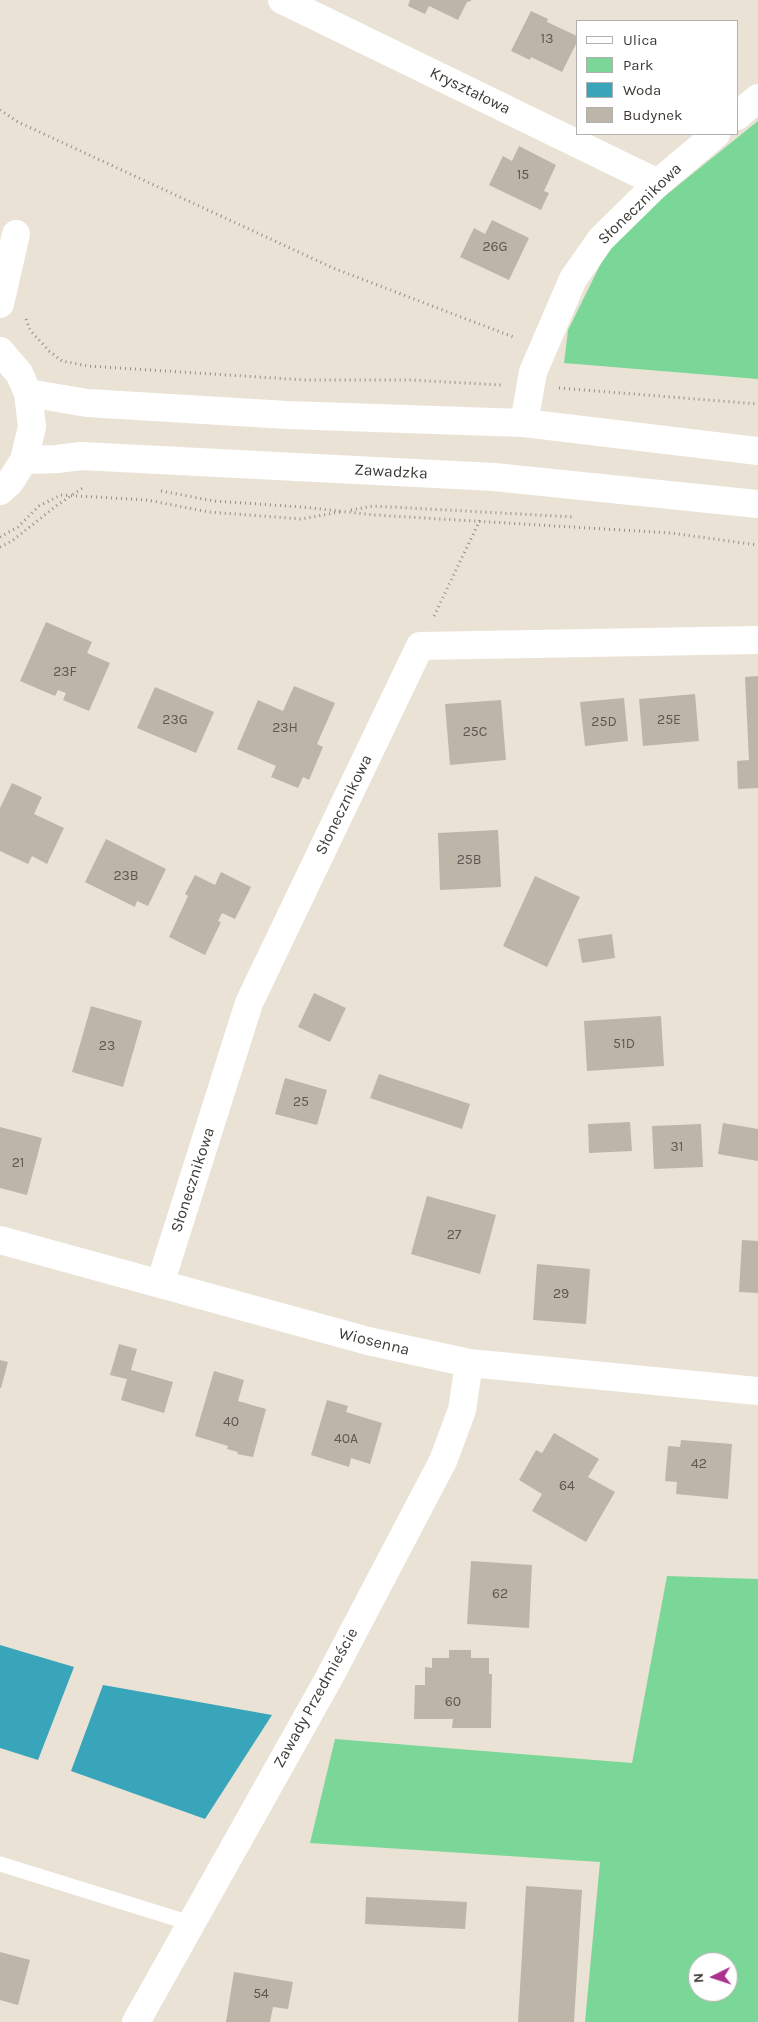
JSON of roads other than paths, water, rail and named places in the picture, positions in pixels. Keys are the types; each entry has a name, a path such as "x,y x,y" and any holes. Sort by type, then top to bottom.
{"street":[{"name":"Kryształowa","path":"282,0 658,183"},
{"path":"738,115 758,98"},
{"name":"Słonecznikowa","path":"524,423 530,387 542,348 572,279 601,239 658,183 715,135"},
{"path":"0,250 16,234 3,295"},
{"path":"0,351 19,373 28,393 32,427 24,460 10,482 0,491"},
{"path":"28,393 88,403 268,414 524,423 758,451"},
{"name":"Zawadzka","path":"24,460 81,456 494,477 758,504"},
{"name":"Słonecznikowa","path":"160,1284 249,1003 420,646 758,640"},
{"name":"Wiosenna","path":"0,1240 368,1342 469,1363 758,1390"},
{"name":"Zawady Przedmieście","path":"136,2022 329,1678 442,1461 462,1410 469,1363"}],"lane":[{"path":"0,1864 190,1923"}],"water":[{"path":"0,1645 74,1667 38,1760 0,1748"},
{"path":"103,1685 272,1715 205,1819 71,1771"}]}
